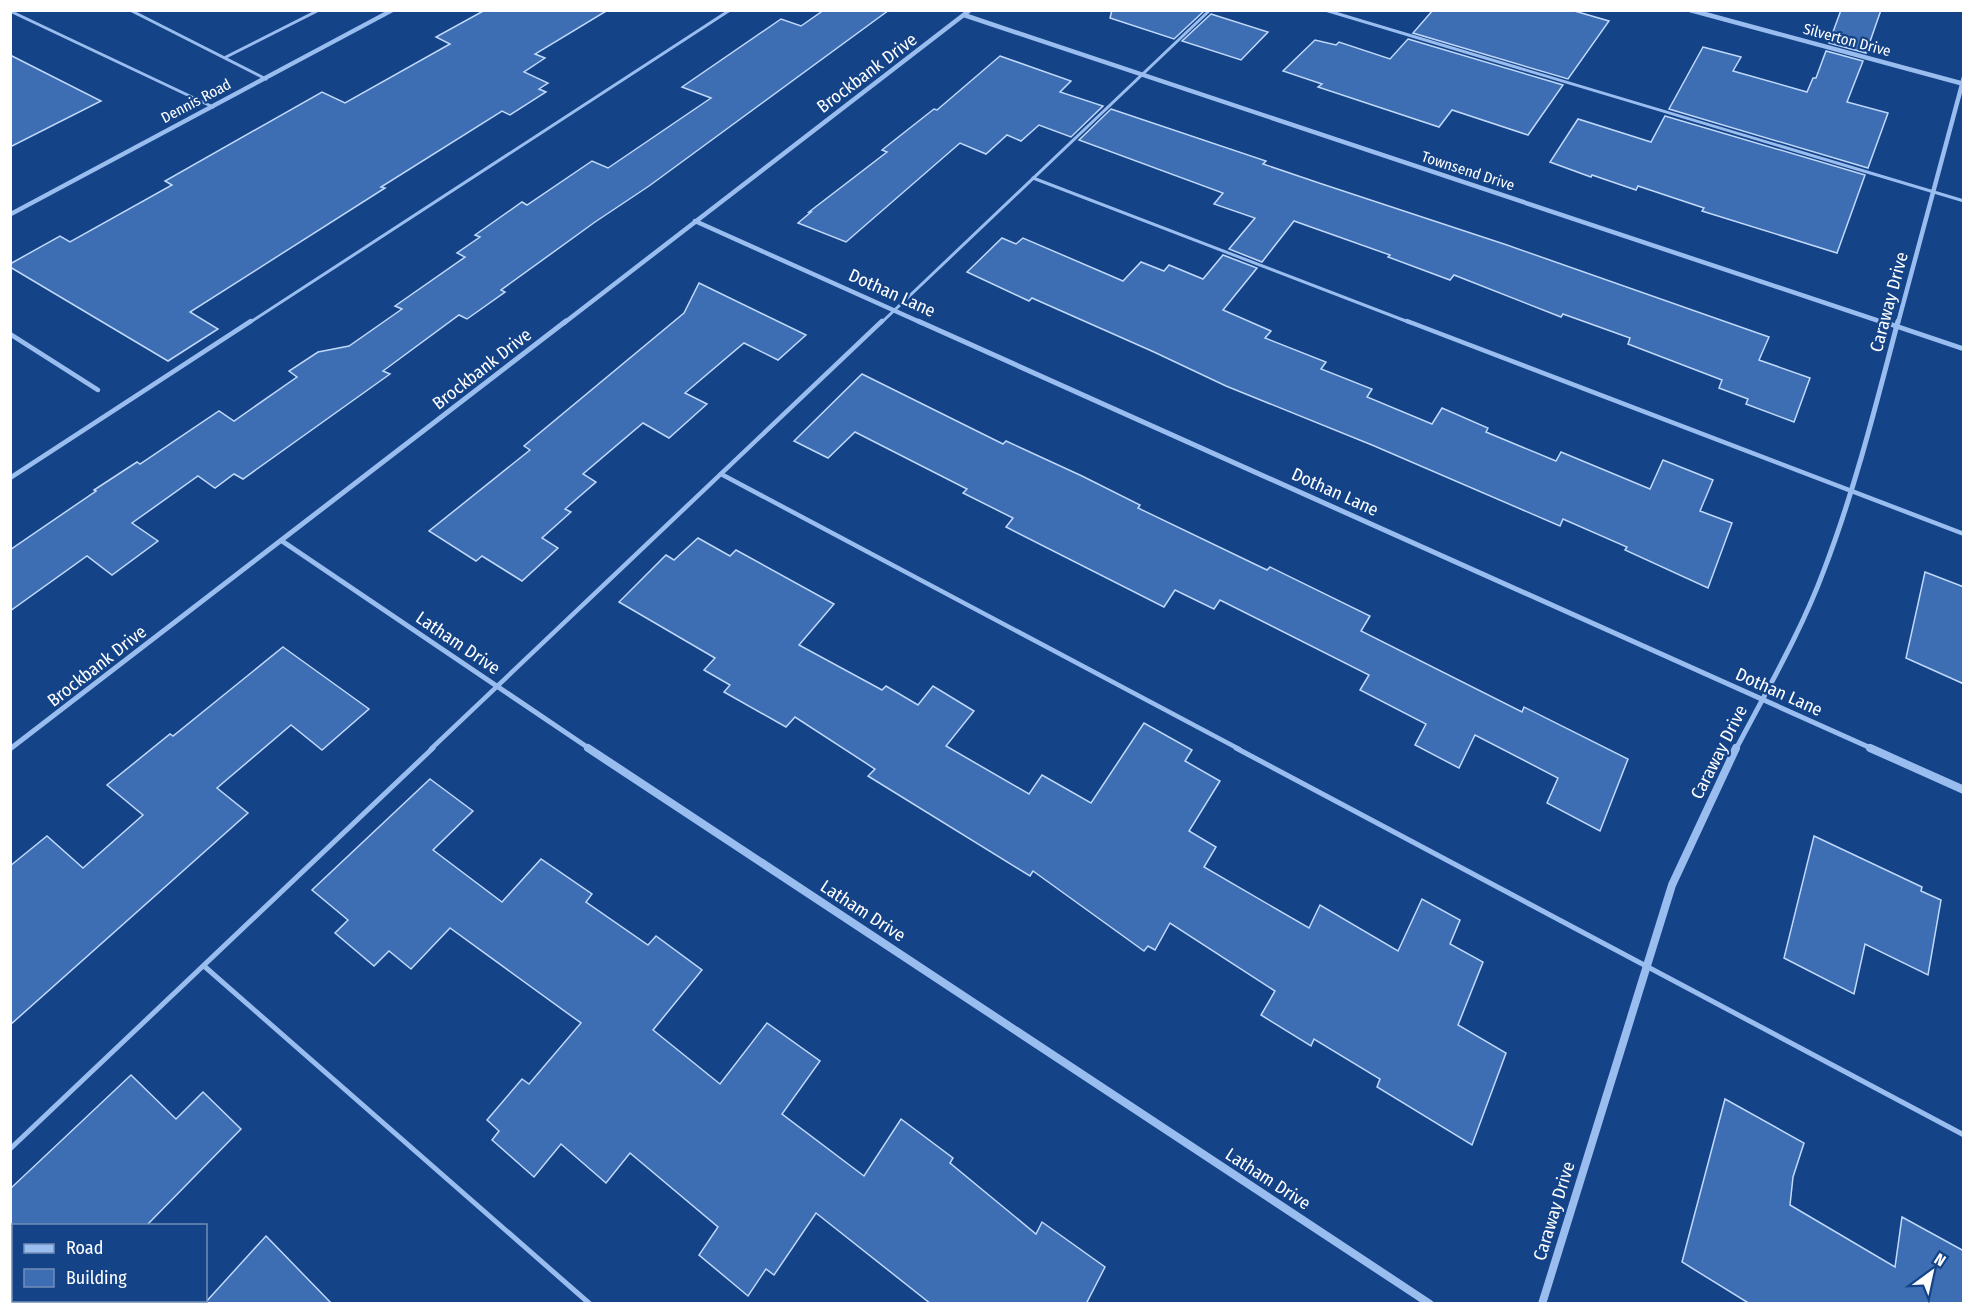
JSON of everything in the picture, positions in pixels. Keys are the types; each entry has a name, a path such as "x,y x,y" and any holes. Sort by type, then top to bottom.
{"street":[{"name":"Brockbank Drive","path":"10,749 970,10"},
{"name":"Silverton Drive","path":"1690,10 1963,82"},
{"name":"Dennis Road","path":"10,215 394,11"},
{"name":"Townsend Drive","path":"964,15 1964,349"},
{"name":"Caraway Drive","path":"1542,1304 1672,885 1721,777 1815,592 1852,492 1963,82"},
{"name":"Dothan Lane","path":"695,221 1964,790"},
{"name":"Latham Drive","path":"282,541 497,688 1430,1304"}],"lane":[{"path":"10,10 213,107"},
{"path":"130,10 266,79"},
{"path":"226,57 319,10"},
{"path":"10,478 730,10"},
{"path":"10,1149 1210,10"},
{"path":"1325,10 1964,201"},
{"path":"1033,178 1964,534"},
{"path":"10,334 98,390"},
{"path":"722,474 1964,1135"},
{"path":"204,966 590,1304"}],"building":[{"path":"485,10 608,10 535,54 545,58 524,72 548,83 539,89 546,92 510,115 502,111 190,312 218,329 168,361 10,267 10,264 60,236 70,242 172,185 165,181 322,92 345,103 450,44 436,37"},
{"path":"824,10 889,10 649,186 501,290 505,292 467,319 459,315 383,371 390,374 243,479 234,474 215,488 198,476 132,523 158,541 112,575 87,556 10,611 10,550 96,491 94,490 137,462 140,464 219,411 234,421 297,377 289,371 318,352 349,346 402,309 395,306 465,257 457,253 480,237 475,235 522,202 527,205 592,161 608,168 711,98 682,87 781,19 801,26"},
{"path":"1112,10 1199,10 1203,12 1174,39 1110,18"},
{"path":"1433,10 1571,10 1609,21 1568,79 1413,33"},
{"path":"1841,10 1881,10 1866,53 1829,43"},
{"path":"1211,14 1268,32 1241,60 1182,41"},
{"path":"1408,39 1563,85 1528,135 1452,110 1439,127 1318,87 1322,84 1283,71 1315,40 1336,45 1339,42 1390,59"},
{"path":"1703,47 1741,57 1733,71 1807,92 1813,78 1816,78 1826,51 1863,61 1847,102 1888,113 1868,168 1669,109"},
{"path":"10,55 101,101 10,147"},
{"path":"1000,56 1071,81 1060,92 1103,106 1071,137 1039,125 1021,141 1007,135 986,154 960,143 846,242 798,223 887,152 882,150 934,109 937,110"},
{"path":"1111,109 1266,161 1263,164 1507,245 1769,337 1759,360 1810,378 1794,422 1746,404 1748,399 1719,388 1722,380 1628,344 1630,338 1563,314 1561,317 1454,275 1450,280 1388,257 1390,255 1294,221 1262,262 1229,249 1255,218 1214,204 1223,193 1079,140"},
{"path":"1665,116 1865,175 1837,253 1702,211 1704,208 1638,186 1636,190 1550,162 1578,119 1651,142"},
{"path":"1002,238 1016,244 1023,238 1123,281 1141,262 1164,271 1169,265 1203,279 1223,255 1257,268 1223,310 1271,331 1265,338 1326,362 1321,369 1372,389 1367,397 1432,424 1442,408 1488,428 1486,432 1556,461 1561,452 1650,489 1663,460 1713,480 1700,511 1732,523 1708,588 1625,550 1627,547 1563,519 1560,526 1372,445 1226,386 1032,298 1029,301 967,272"},
{"path":"699,283 806,335 778,360 744,343 685,393 707,404 669,438 643,423 583,474 596,482 565,509 571,512 542,538 558,548 522,581 482,556 476,561 429,531 530,450 524,446 684,313"},
{"path":"862,374 1003,444 1006,441 1082,476 1140,505 1138,508 1267,570 1270,567 1370,616 1361,631 1522,712 1524,707 1628,759 1600,831 1547,803 1558,778 1475,735 1459,768 1415,745 1426,724 1360,690 1369,675 1220,600 1214,609 1175,590 1164,607 1006,527 1013,518 963,493 967,489 855,432 828,458 794,441"},
{"path":"698,538 730,556 736,550 834,604 799,645 882,690 886,686 918,705 933,686 974,711 946,746 1029,794 1042,775 1091,803 1144,723 1192,750 1185,761 1220,781 1189,831 1216,847 1204,867 1309,928 1320,905 1398,951 1422,899 1460,920 1450,944 1483,962 1458,1025 1506,1053 1472,1145 1377,1087 1380,1079 1314,1039 1311,1046 1261,1015 1275,991 1170,923 1155,950 1148,946 1144,951 1033,871 1030,876 868,776 875,769 795,717 786,727 724,692 730,685 704,670 715,658 619,602 666,555 674,560"},
{"path":"1925,572 1964,587 1964,684 1906,658"},
{"path":"283,647 369,709 322,750 291,725 217,788 248,813 10,1025 10,866 47,836 83,868 143,815 107,785 170,734 173,736"},
{"path":"430,779 473,811 433,850 502,902 541,859 592,894 586,902 648,945 656,936 702,970 653,1030 720,1084 767,1023 820,1061 782,1114 864,1176 901,1119 953,1158 950,1163 1036,1234 1042,1222 1105,1267 1086,1304 931,1304 816,1213 774,1275 766,1269 748,1296 699,1255 718,1227 630,1153 606,1183 561,1144 534,1177 492,1140 499,1131 487,1120 522,1079 529,1084 581,1023 450,928 411,969 389,951 374,966 335,933 348,920 312,890"},
{"path":"1814,836 1922,887 1921,891 1941,900 1928,975 1865,944 1854,994 1784,958"},
{"path":"131,1075 176,1119 203,1092 241,1129 148,1224 12,1224 10,1226 10,1189"},
{"path":"1725,1099 1804,1143 1793,1177 1790,1205 1895,1267 1902,1217 1964,1251 1964,1304 1750,1304 1682,1262"},
{"path":"266,1236 332,1304 204,1304"}]}
